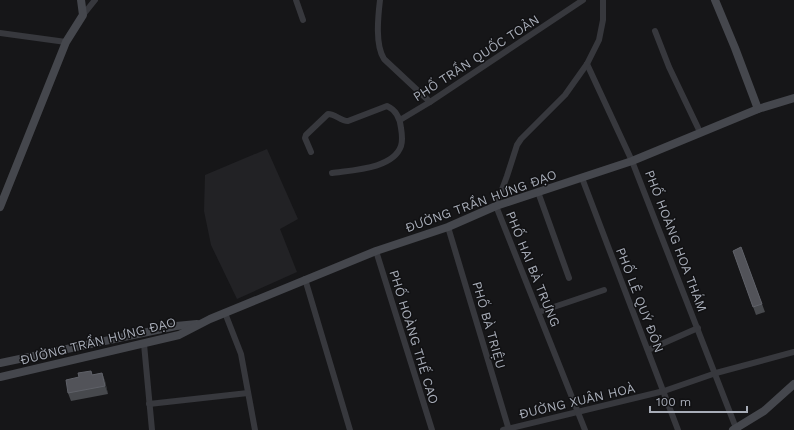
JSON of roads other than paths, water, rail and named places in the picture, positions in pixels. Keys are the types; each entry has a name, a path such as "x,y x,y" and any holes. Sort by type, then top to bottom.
{"street":[{"path":"81,0 83,15"},
{"path":"0,207 66,42 83,15 95,0"},
{"path":"296,0 303,20"},
{"path":"380,0 378,42 380,52 384,59 430,102"},
{"name":"PHỐ TRẦN QUỐC TOẢN","path":"400,120 430,102 583,0"},
{"name":"PHỐ HAI BÀ TRƯNG","path":"585,430 496,206 517,145 521,139 565,95 587,64 599,40 603,20 603,0"},
{"path":"715,0 758,110"},
{"path":"655,32 669,67 700,132"},
{"path":"0,33 66,42"},
{"name":"PHỐ HOÀNG HOA THÁM","path":"587,64 632,161 716,373 735,429"},
{"name":"ĐƯỜNG TRẦN HƯNG ĐẠO","path":"0,377 179,335 225,313 376,251 448,227 496,206 632,161 700,132 794,98"},
{"path":"311,152 305,138 306,135 328,114 333,114 344,121 348,121 387,106 392,108 400,120 402,137 401,146 396,154 389,160 376,165 332,173"},
{"name":"PHỐ LÊ QUÝ ĐÔN","path":"582,178 678,430"},
{"path":"538,192 569,278"},
{"name":"PHỐ BÀ TRIỆU","path":"448,227 507,430"},
{"name":"PHỐ HOÀNG THẾ CAO","path":"376,251 432,430"},
{"path":"305,279 350,430"},
{"path":"539,312 604,290"},
{"path":"225,313 241,354 255,430"},
{"name":"ĐƯỜNG TRẦN HƯNG ĐẠO","path":"0,363 176,326 200,324"},
{"path":"648,350 698,328"},
{"path":"144,344 152,430"},
{"name":"ĐƯỜNG XUÂN HOÀ","path":"507,430 664,391 716,373 794,352"},
{"path":"735,429 764,411 794,384"},
{"path":"149,404 248,393"}]}
